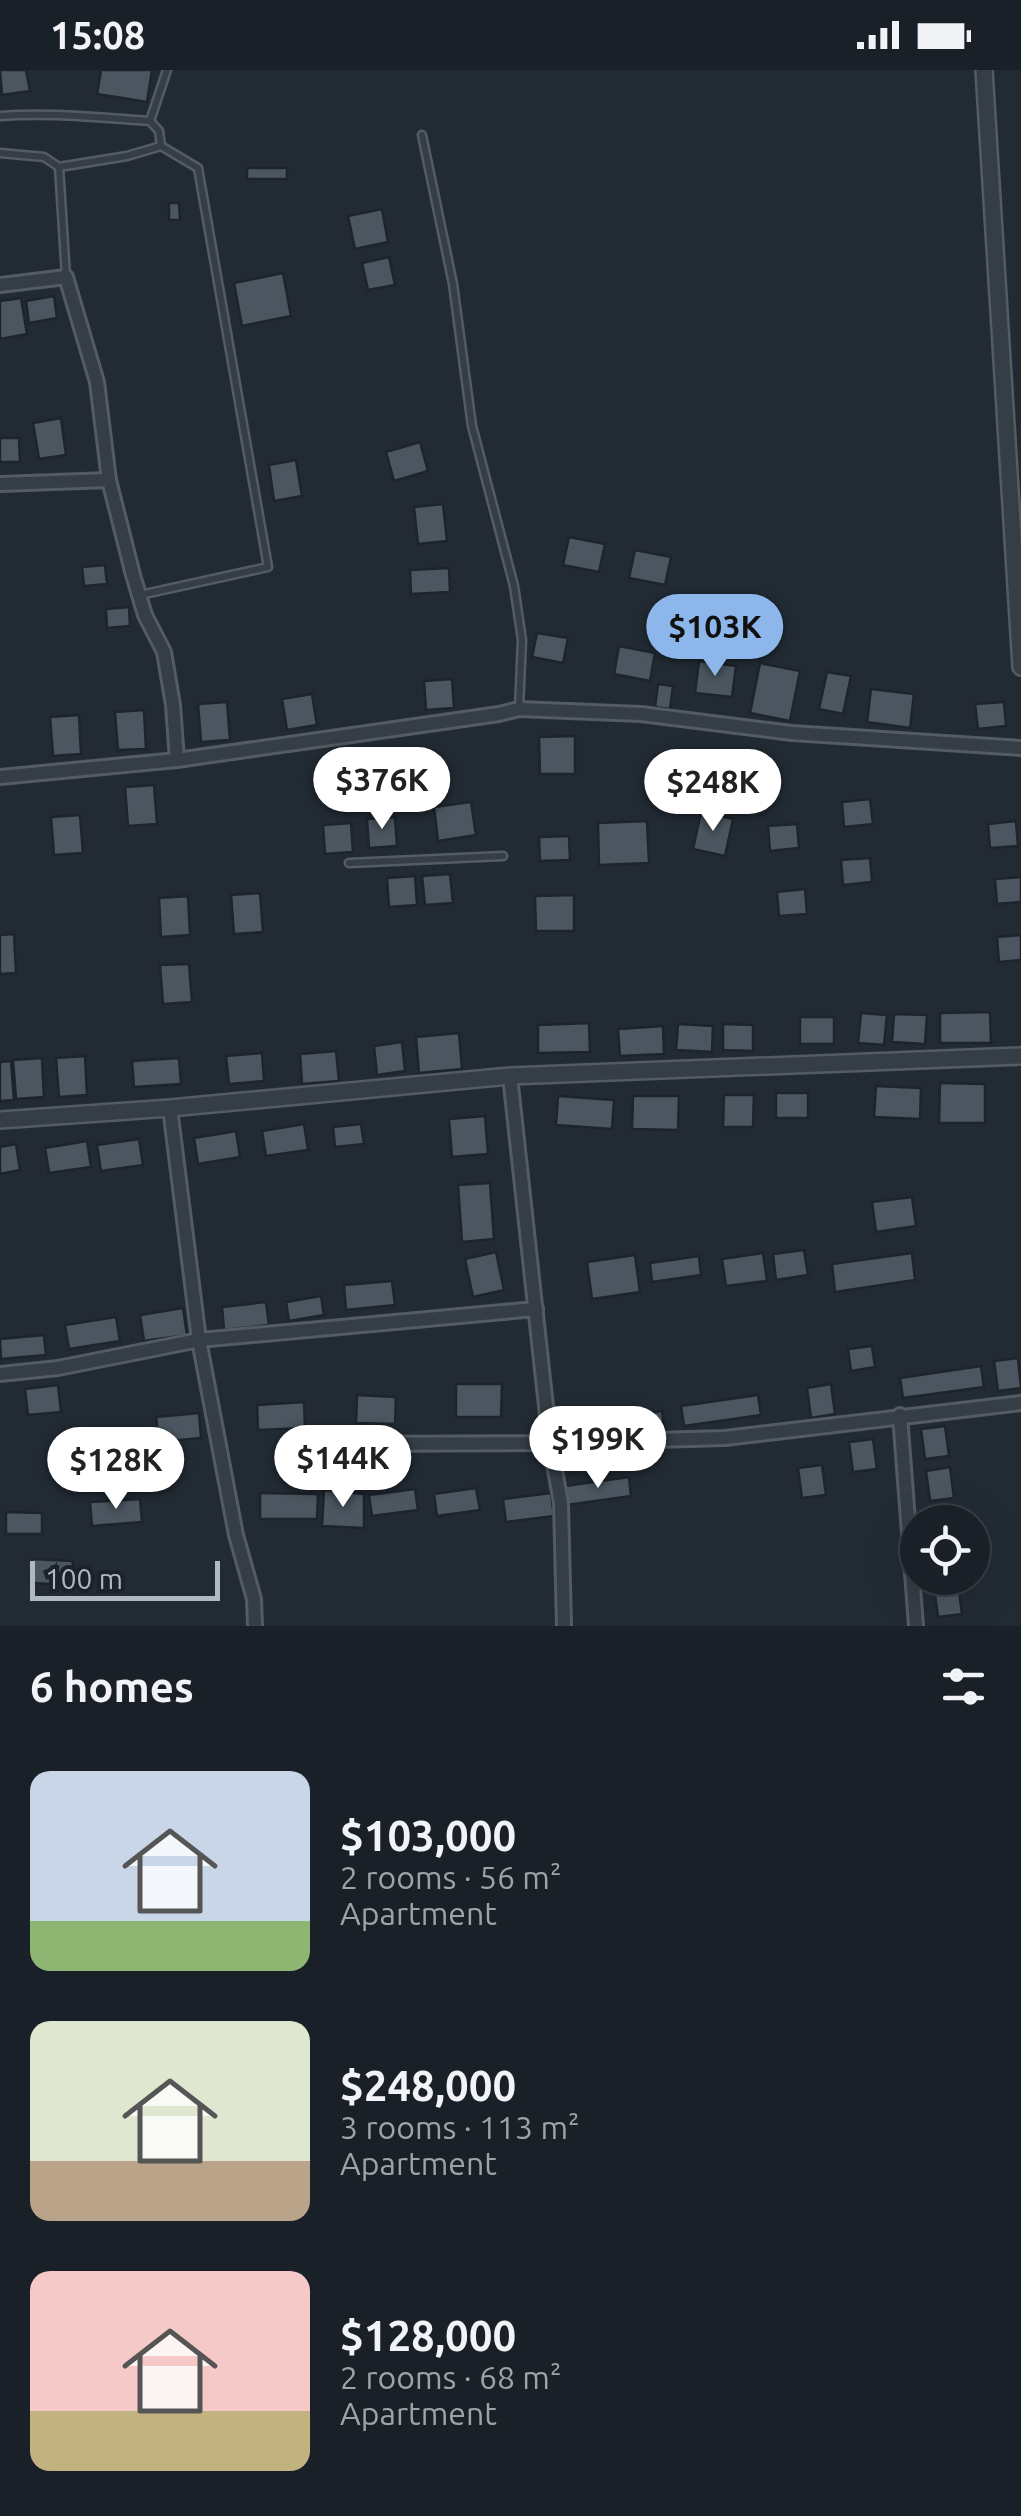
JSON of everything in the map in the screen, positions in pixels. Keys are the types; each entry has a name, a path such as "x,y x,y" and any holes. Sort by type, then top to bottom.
{"street":[{"path":"984,70 1021,667"},
{"path":"0,285 66,276 97,382 110,480 144,615 164,652 177,760"},
{"path":"0,484 110,480"},
{"path":"0,776 177,760 519,709 642,714 792,733 1021,748"},
{"path":"0,1120 510,1076 1021,1056"},
{"path":"510,1076 550,1444 560,1503 564,1626"},
{"path":"170,1108 199,1340 236,1535 254,1599 255,1626"},
{"path":"0,1374 58,1368 199,1340 536,1310"},
{"path":"342,1444 550,1444 726,1438 1021,1403"},
{"path":"900,1416 916,1626"}],"lane":[{"path":"150,121 167,70"},
{"path":"0,116 38,113 150,121 160,132 161,146"},
{"path":"422,135 454,284 472,426 514,586 522,640 519,709"},
{"path":"0,153 44,157 60,167 161,146 198,168 268,567 139,595"},
{"path":"60,167 66,276"},
{"path":"349,863 503,856"}],"building":[{"path":"0,70 26,70 30,91 2,95"},
{"path":"101,70 152,70 147,102 97,94"},
{"path":"247,168 287,168 287,179 247,179"},
{"path":"169,203 179,203 180,220 169,220"},
{"path":"382,209 388,242 355,249 348,216"},
{"path":"389,257 395,285 368,290 362,263"},
{"path":"283,273 291,316 242,326 234,283"},
{"path":"54,296 57,318 29,323 26,301"},
{"path":"21,298 27,334 0,339 0,301"},
{"path":"61,418 66,455 39,459 33,423"},
{"path":"0,438 19,438 20,462 0,462"},
{"path":"420,442 428,471 394,481 386,452"},
{"path":"296,460 302,496 274,501 269,465"},
{"path":"443,504 447,541 418,544 414,507"},
{"path":"569,537 605,544 599,572 563,565"},
{"path":"635,550 671,557 665,585 629,578"},
{"path":"105,565 107,584 84,586 82,567"},
{"path":"449,568 450,592 411,594 410,570"},
{"path":"129,607 130,626 107,628 106,609"},
{"path":"537,633 568,638 563,663 532,657"},
{"path":"619,646 655,653 650,681 614,674"},
{"path":"699,661 736,666 732,697 695,693"},
{"path":"760,663 800,671 790,721 750,713"},
{"path":"827,672 851,676 843,714 819,709"},
{"path":"452,679 454,708 426,710 424,681"},
{"path":"658,684 673,686 670,709 655,707"},
{"path":"871,689 914,694 910,728 867,722"},
{"path":"312,694 317,725 287,730 282,699"},
{"path":"227,702 230,740 201,742 198,704"},
{"path":"1004,702 1006,726 978,729 975,704"},
{"path":"144,710 146,749 118,750 115,712"},
{"path":"79,715 81,754 53,756 50,717"},
{"path":"575,736 575,774 540,774 539,737"},
{"path":"388,754 391,783 363,785 360,756"},
{"path":"154,785 157,824 128,826 125,787"},
{"path":"870,799 873,824 844,827 842,802"},
{"path":"471,802 476,835 438,841 434,807"},
{"path":"701,812 733,819 725,856 693,849"},
{"path":"80,815 83,853 54,855 51,817"},
{"path":"395,817 397,846 369,848 367,819"},
{"path":"647,821 649,863 599,865 598,823"},
{"path":"1016,821 1018,846 990,848 988,824"},
{"path":"351,823 353,852 325,854 323,825"},
{"path":"797,824 799,848 770,851 768,826"},
{"path":"569,836 570,860 540,861 539,837"},
{"path":"870,858 872,882 843,885 841,860"},
{"path":"450,874 453,903 425,905 422,876"},
{"path":"415,876 417,905 389,907 387,878"},
{"path":"1021,877 1021,902 997,904 995,879"},
{"path":"805,889 807,914 779,916 777,892"},
{"path":"260,893 263,932 234,934 231,895"},
{"path":"574,895 574,931 536,931 535,896"},
{"path":"188,896 190,935 161,937 159,898"},
{"path":"14,934 16,973 0,974 0,935"},
{"path":"1021,935 1021,960 999,962 997,937"},
{"path":"189,964 192,1002 163,1004 160,965"},
{"path":"990,1012 991,1043 940,1043 940,1013"},
{"path":"861,1013 887,1015 884,1045 858,1043"},
{"path":"894,1014 927,1015 925,1044 892,1042"},
{"path":"800,1017 834,1017 834,1044 800,1044"},
{"path":"589,1023 590,1052 538,1053 538,1025"},
{"path":"678,1024 713,1026 712,1052 676,1050"},
{"path":"723,1024 753,1025 753,1051 723,1050"},
{"path":"663,1026 664,1054 620,1056 618,1029"},
{"path":"459,1033 462,1069 419,1073 416,1037"},
{"path":"402,1042 405,1071 377,1075 374,1046"},
{"path":"336,1051 339,1081 302,1084 300,1054"},
{"path":"262,1053 264,1081 229,1084 226,1056"},
{"path":"85,1056 87,1095 59,1097 56,1058"},
{"path":"42,1058 44,1097 16,1099 13,1060"},
{"path":"179,1058 181,1084 134,1087 132,1061"},
{"path":"11,1061 14,1100 0,1101 0,1062"},
{"path":"940,1083 985,1084 985,1123 939,1123"},
{"path":"876,1086 921,1088 920,1119 874,1117"},
{"path":"776,1093 808,1093 808,1118 776,1118"},
{"path":"724,1095 754,1095 753,1127 723,1127"},
{"path":"558,1096 614,1100 612,1129 556,1125"},
{"path":"633,1096 679,1096 678,1130 632,1129"},
{"path":"485,1116 488,1154 452,1157 449,1119"},
{"path":"304,1124 308,1150 266,1156 262,1131"},
{"path":"361,1124 364,1144 335,1147 333,1127"},
{"path":"236,1131 240,1157 198,1164 194,1138"},
{"path":"139,1139 143,1165 101,1171 97,1145"},
{"path":"87,1141 91,1167 49,1173 45,1148"},
{"path":"16,1144 20,1170 0,1174 0,1147"},
{"path":"490,1183 494,1239 462,1242 458,1185"},
{"path":"912,1197 916,1226 876,1232 872,1202"},
{"path":"804,1250 808,1275 776,1280 773,1254"},
{"path":"496,1252 504,1290 473,1297 465,1259"},
{"path":"763,1253 767,1281 726,1286 722,1259"},
{"path":"912,1253 915,1280 835,1292 832,1264"},
{"path":"635,1255 640,1292 592,1299 587,1262"},
{"path":"699,1256 701,1275 652,1282 650,1263"},
{"path":"392,1281 395,1305 346,1310 344,1285"},
{"path":"321,1296 324,1315 289,1321 286,1302"},
{"path":"266,1302 269,1325 224,1330 222,1307"},
{"path":"183,1308 187,1335 144,1341 140,1315"},
{"path":"116,1317 120,1341 69,1349 65,1325"},
{"path":"44,1335 46,1355 1,1359 0,1339"},
{"path":"872,1346 875,1367 851,1371 848,1349"},
{"path":"1018,1358 1021,1388 998,1391 994,1361"},
{"path":"981,1366 984,1387 903,1398 900,1378"},
{"path":"456,1384 502,1384 501,1417 456,1417"},
{"path":"831,1384 835,1414 811,1418 807,1388"},
{"path":"58,1385 61,1412 28,1415 25,1389"},
{"path":"357,1395 396,1397 395,1424 356,1423"},
{"path":"758,1395 761,1415 684,1426 681,1406"},
{"path":"304,1402 305,1428 258,1430 257,1405"},
{"path":"629,1409 631,1427 598,1431 596,1413"},
{"path":"662,1411 664,1426 630,1431 628,1416"},
{"path":"199,1413 201,1438 159,1442 156,1417"},
{"path":"596,1416 597,1425 568,1429 567,1420"},
{"path":"945,1426 949,1456 925,1459 921,1429"},
{"path":"873,1439 877,1469 853,1472 849,1442"},
{"path":"822,1465 826,1495 802,1498 798,1468"},
{"path":"950,1467 954,1498 930,1501 926,1471"},
{"path":"629,1477 631,1496 567,1505 565,1486"},
{"path":"476,1488 480,1510 437,1516 434,1494"},
{"path":"415,1489 418,1510 372,1516 369,1495"},
{"path":"324,1490 364,1494 364,1528 322,1526"},
{"path":"260,1493 318,1494 317,1519 260,1519"},
{"path":"551,1493 554,1516 506,1522 503,1499"},
{"path":"140,1499 142,1522 92,1526 90,1502"},
{"path":"6,1512 42,1513 42,1534 6,1534"},
{"path":"32,1559 73,1561 71,1585 30,1583"},
{"path":"935,1595 959,1595 962,1614 938,1617"}]}
